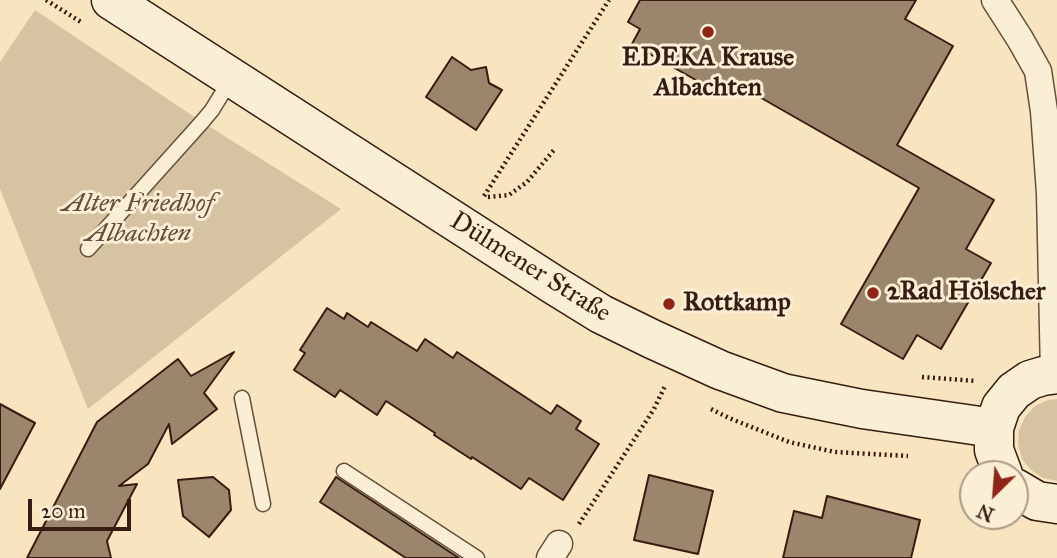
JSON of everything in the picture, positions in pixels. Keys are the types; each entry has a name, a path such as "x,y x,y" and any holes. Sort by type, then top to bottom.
{"main road":[{"name":"Dülmener Straße","path":"111,0 601,314 720,370 783,393 862,409 993,428"},
{"path":"998,460 994,450 993,428 1001,407 1014,391 1030,380 1055,374"},
{"path":"1029,496 1037,501 1057,504"}],"street":[{"path":"995,0 1020,39 1047,69 1044,111 1050,192 1055,374"}],"lane":[{"path":"88,249 202,122 232,77"},
{"path":"242,398 263,504"},
{"path":"344,471 477,558"}],"path":[{"path":"484,197 608,0"},
{"path":"484,197 509,195 527,182 554,150"},
{"path":"474,191 495,204"},
{"path":"918,377 977,382"},
{"path":"555,551 572,536 654,409 665,386"}],"green space":[{"name":"Alter Friedhof Albachten","path":"35,10 202,122 341,209 88,409 0,189 0,62"},
{"path":"1057,399 1057,481 1043,478 1031,470 1029,460 1022,459 1018,444 1019,430 1025,417 1035,406"}],"building":[{"path":"640,0 916,0 905,19 953,46 897,145 994,200 966,249 991,263 941,349 917,335 903,359 841,324 919,188 735,83 726,97 632,44 640,29 628,22"},
{"path":"452,57 471,70 486,67 489,83 502,90 476,130 426,97"},
{"path":"327,308 344,319 347,313 368,327 371,322 417,351 425,339 453,358 457,352 551,414 557,405 581,421 576,429 599,444 563,500 529,478 521,489 434,435 435,433 386,401 377,415 340,390 335,397 294,370 305,353 300,350"},
{"path":"234,352 204,393 217,409 172,444 169,424 148,464 119,486 137,484 107,541 111,558 27,558 97,422 178,359 191,376"},
{"path":"0,404 35,423 0,489"},
{"path":"649,475 713,491 698,554 634,540"},
{"path":"213,477 229,490 231,510 209,537 183,516 178,480"},
{"path":"336,477 459,558 406,558 320,502"},
{"path":"827,496 920,520 911,558 783,558 794,511 822,518"}],"place":[{"name":"EDEKA Krause Albachten","path":"708,32"},
{"name":"2Rad Hölscher","path":"873,293"},
{"name":"Rottkamp","path":"669,304"}]}
